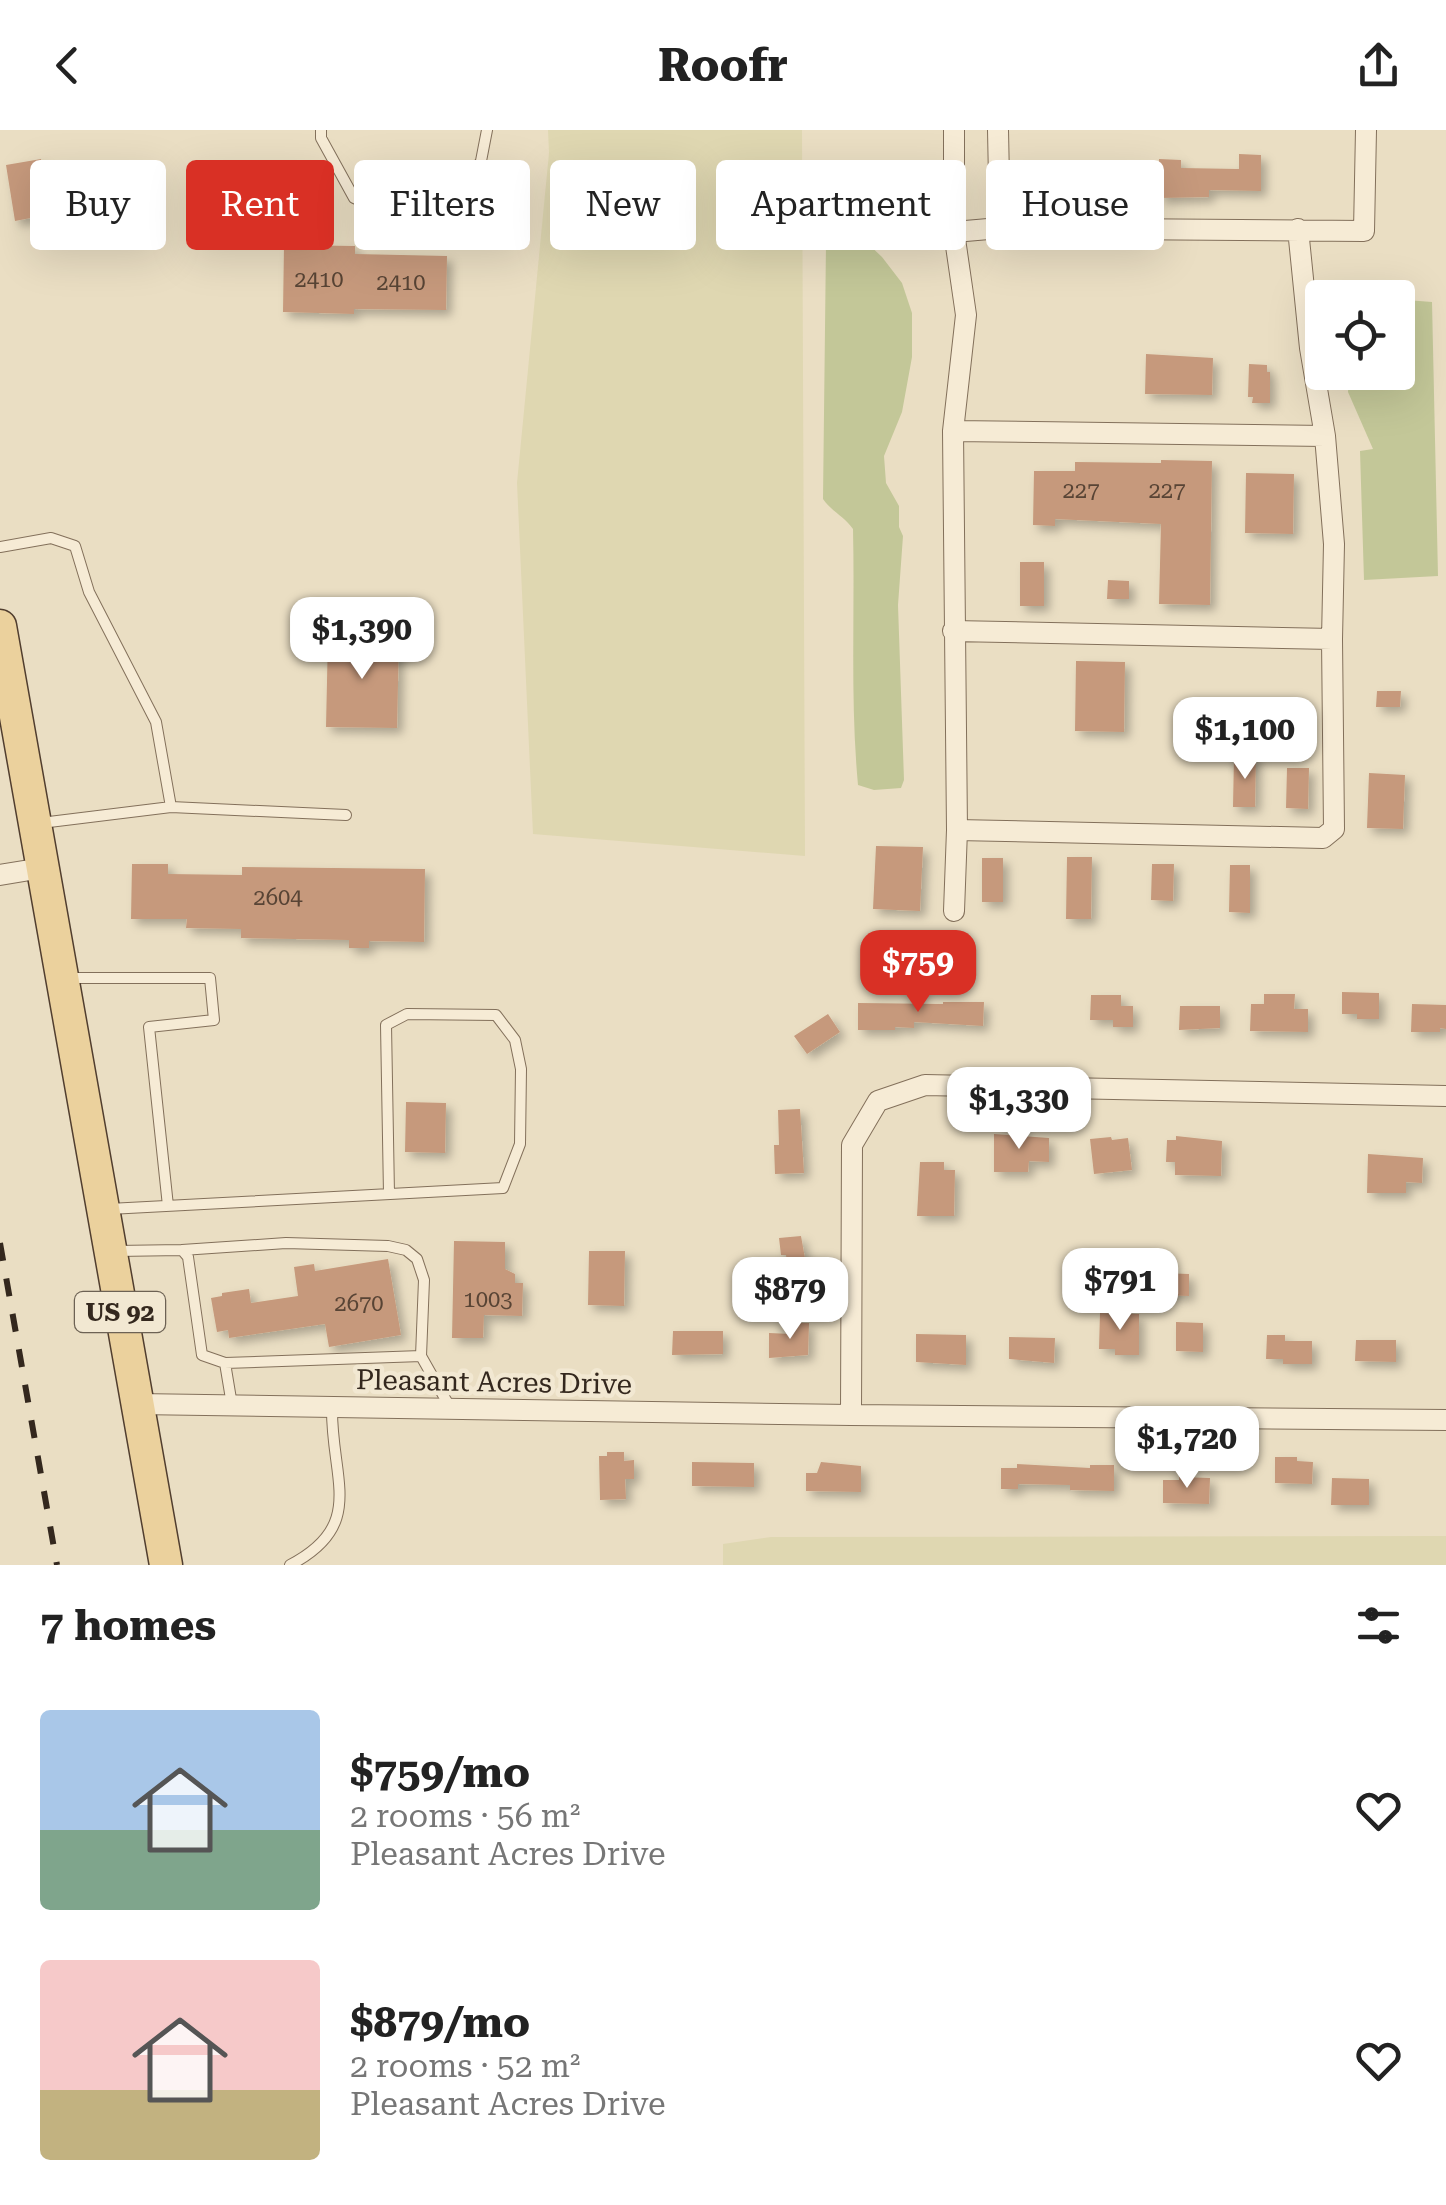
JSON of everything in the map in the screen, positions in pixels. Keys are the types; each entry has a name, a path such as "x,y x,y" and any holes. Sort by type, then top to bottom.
{"main road":[{"name":"US 92","path":"0,626 166,1565"}],"street":[{"path":"954,130 954,160"},
{"path":"998,130 999,160"},
{"path":"1164,229 1364,231 1366,130"},
{"path":"957,830 1323,838 1334,829 1334,544 1325,436 1310,348 1298,229"},
{"path":"954,911 957,830 952,631 953,430 966,315 957,250"},
{"path":"953,430 1325,436"},
{"path":"952,631 1332,640"},
{"path":"0,875 42,868"},
{"path":"851,1415 852,1145 878,1100 925,1085 1446,1096"},
{"name":"Pleasant Acres Drive","path":"137,1404 1446,1420"}],"lane":[{"path":"321,130 321,138 354,198 374,207 436,209 459,197 481,160 487,130"},
{"path":"0,546 52,538 75,546 89,592 156,722 171,807"},
{"path":"35,824 171,807 346,815"},
{"path":"62,978 210,978 214,1020 149,1027 168,1206"},
{"path":"102,1209 168,1206 503,1188 520,1144 521,1069 515,1040 496,1015 407,1014 386,1026 389,1194"},
{"path":"110,1251 286,1243 406,1250 416,1259 424,1280 421,1356 451,1409"},
{"path":"182,1250 188,1257 202,1355 226,1363 421,1356"},
{"path":"226,1363 232,1406"},
{"path":"290,1565 322,1544 338,1520 332,1407"}],"shaded area":[{"path":"548,130 802,130 802,160 716,160 716,250 802,250 805,856 533,834 517,483 549,153"},
{"path":"1446,1536 1446,1565 723,1565 723,1544 771,1537"}],"green space":[{"path":"826,250 875,250 902,283 912,313 912,357 902,412 884,456 886,483 899,506 903,536 898,605 904,780 901,788 874,790 858,785 853,689 853,529 823,499"},
{"path":"1415,301 1432,302 1438,576 1364,580 1360,451 1373,449 1348,392 1415,390"}],"building":[{"path":"1239,154 1261,155 1261,191 1209,190 1209,197 1164,198 1164,160 1159,159 1181,160 1181,168 1239,169"},
{"path":"30,161 30,218 15,221 6,165"},
{"path":"354,246 355,254 447,256 446,310 283,312 284,250"},
{"path":"1146,354 1213,358 1212,395 1145,394"},
{"path":"1249,364 1267,365 1270,403 1252,403 1253,397 1248,397"},
{"path":"1212,461 1210,605 1159,604 1161,524 1055,519 1055,526 1033,525 1034,471 1075,471 1075,462"},
{"path":"1246,473 1294,474 1293,534 1245,533"},
{"path":"1020,562 1044,562 1044,606 1020,606"},
{"path":"1108,580 1129,581 1129,599 1107,599"},
{"path":"328,635 399,636 397,728 326,727"},
{"path":"1076,661 1125,662 1124,732 1075,731"},
{"path":"1377,691 1401,691 1400,707 1376,707"},
{"path":"1234,756 1256,756 1255,807 1233,807"},
{"path":"1287,768 1309,768 1308,809 1286,808"},
{"path":"1369,773 1405,775 1403,829 1367,828"},
{"path":"876,846 923,847 920,911 873,909"},
{"path":"1067,857 1092,857 1091,919 1066,919"},
{"path":"982,858 1003,858 1003,902 982,902"},
{"path":"132,864 168,864 168,874 242,875 242,867 425,869 424,942 369,941 369,948 349,948 349,940 241,938 241,929 186,928 187,919 131,919"},
{"path":"1152,864 1174,864 1173,901 1151,900"},
{"path":"1230,865 1250,865 1250,913 1229,912"},
{"path":"1342,992 1379,993 1379,1019 1342,1014"},
{"path":"1264,994 1295,994 1294,1009 1308,1009 1308,1032 1250,1031 1251,1004 1264,1004"},
{"path":"1091,995 1121,995 1121,1006 1133,1006 1133,1027 1113,1027 1113,1020 1090,1020"},
{"path":"984,1002 983,1026 914,1022 914,1028 858,1030 858,1003"},
{"path":"1412,1004 1446,1005 1446,1029 1411,1032"},
{"path":"1180,1006 1220,1006 1220,1028 1179,1030"},
{"path":"828,1014 840,1032 807,1054 794,1036"},
{"path":"406,1102 446,1103 445,1153 405,1152"},
{"path":"800,1109 804,1173 775,1174 778,1110"},
{"path":"994,1134 1049,1138 1049,1162 1029,1161 1028,1172 994,1172"},
{"path":"1176,1136 1222,1141 1221,1176 1175,1175 1175,1162 1166,1162 1167,1140 1176,1140"},
{"path":"1128,1138 1132,1170 1094,1174 1090,1139"},
{"path":"1368,1154 1423,1158 1422,1183 1406,1182 1406,1193 1367,1193"},
{"path":"920,1162 944,1162 944,1170 955,1170 954,1216 917,1216"},
{"path":"801,1236 809,1281 790,1284 779,1238"},
{"path":"454,1241 505,1242 505,1269 515,1274 515,1283 523,1283 522,1316 484,1315 483,1338 452,1338"},
{"path":"589,1251 625,1251 624,1306 588,1305"},
{"path":"388,1259 401,1335 329,1347 325,1324 229,1338 228,1330 217,1332 211,1298 222,1293 249,1289 251,1303 298,1296 294,1267 314,1264 315,1271"},
{"path":"1162,1273 1189,1274 1189,1296 1162,1295"},
{"path":"1100,1313 1139,1314 1139,1355 1115,1355 1115,1349 1099,1349"},
{"path":"1176,1322 1203,1323 1203,1352 1176,1351"},
{"path":"792,1323 809,1323 808,1355 769,1358 769,1333 791,1334"},
{"path":"673,1331 723,1331 723,1354 672,1355"},
{"path":"916,1334 966,1335 966,1365 916,1362"},
{"path":"1267,1335 1285,1335 1285,1341 1312,1341 1312,1364 1283,1364 1283,1359 1266,1359"},
{"path":"1009,1337 1055,1338 1054,1363 1009,1359"},
{"path":"1356,1340 1396,1340 1396,1362 1355,1361"},
{"path":"607,1452 624,1452 624,1461 634,1460 634,1479 625,1479 626,1499 600,1500 599,1456 607,1456"},
{"path":"1275,1457 1313,1462 1312,1484 1275,1483"},
{"path":"692,1462 754,1463 754,1487 692,1486"},
{"path":"821,1462 861,1466 861,1492 806,1491 806,1473 817,1473"},
{"path":"1017,1464 1090,1468 1114,1465 1114,1491 1018,1484 1018,1489 1001,1489 1001,1468 1017,1468"},
{"path":"1210,1478 1209,1504 1163,1503 1163,1480"},
{"path":"1332,1478 1369,1479 1369,1505 1331,1505"}],"railway":[{"path":"0,1243 57,1565"}]}
